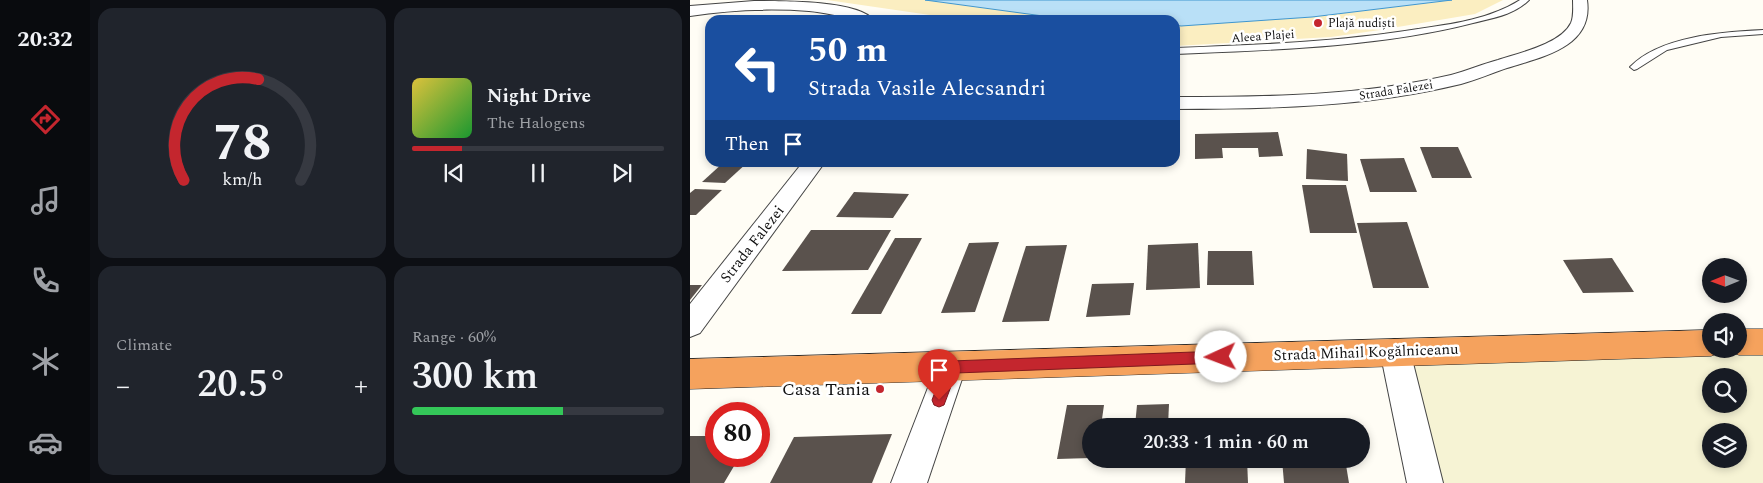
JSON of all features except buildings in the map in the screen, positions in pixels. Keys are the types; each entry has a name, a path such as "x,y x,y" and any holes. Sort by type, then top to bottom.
{"highway":[{"path":"1747,342 1763,342"},
{"name":"Strada Mihail Kogălniceanu","path":"690,374 951,367 1395,351 1702,343"}],"street":[{"name":"Strada Falezei","path":"1180,104 1317,100 1393,92 1459,78 1542,50 1565,38 1578,25 1581,11 1580,0"},
{"path":"690,11 733,4 806,2 840,6 856,15"},
{"name":"Strada Falezei","path":"690,325 811,167"},
{"path":"1395,351 1425,483"},
{"path":"909,483 951,367"}],"lane":[{"name":"Aleea Plajei","path":"1180,51 1377,38 1447,27 1506,12 1526,0"},
{"path":"1634,67 1664,48 1721,35 1763,32"}],"shaded area":[{"path":"1747,342 1763,342 1763,483 1425,483 1395,351 1702,343 1702,358 1747,358"}],"sand":[{"path":"827,0 925,0 1043,15 930,15"},
{"name":"Plajă nudiști","path":"1452,0 1503,0 1475,14 1331,37 1180,46 1180,25 1312,17"}],"water":[{"path":"925,0 1452,0 1312,17 1181,26 1180,15 1036,15"}],"place":[{"name":"Plajă nudiști","path":"1318,23"},
{"name":"Casa Tania","path":"880,389"}],"route":[{"path":"939,400 951,367 1221,357"}]}
